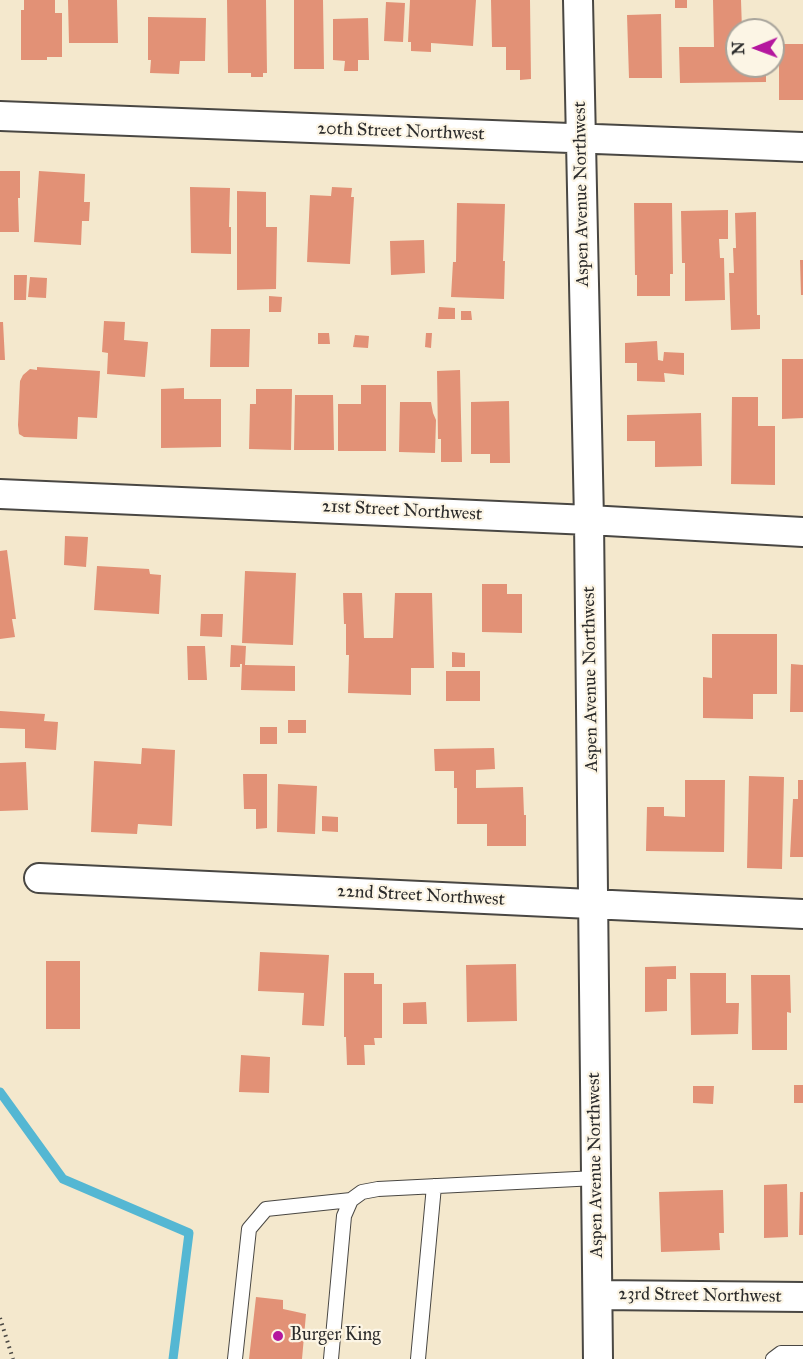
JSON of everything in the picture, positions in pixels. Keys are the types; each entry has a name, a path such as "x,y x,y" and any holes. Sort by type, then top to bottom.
{"street":[{"name":"Aspen Avenue Northwest","path":"578,0 589,520 598,1359"},
{"name":"20th Street Northwest","path":"0,116 803,147"},
{"name":"21st Street Northwest","path":"0,494 589,520 803,532"},
{"name":"22nd Street Northwest","path":"39,878 803,914"},
{"name":"23rd Street Northwest","path":"598,1295 803,1297"}],"lane":[{"path":"235,1359 249,1229 266,1209 351,1200 362,1192 378,1190 596,1178"},
{"path":"418,1359 434,1186"},
{"path":"331,1359 344,1216 351,1200"},
{"path":"773,1359 781,1353 803,1353"}],"path":[{"path":"0,1318 13,1359"}],"building":[{"path":"24,0 55,0 55,13 62,13 62,57 47,57 47,60 21,60 21,10 24,10"},
{"path":"68,0 117,0 118,43 69,43"},
{"path":"227,0 266,0 267,73 263,73 263,77 251,77 251,73 228,73"},
{"path":"294,0 323,0 324,69 294,69"},
{"path":"410,0 476,0 473,46 431,43 431,52 411,51 411,42 408,42"},
{"path":"491,0 530,0 531,79 520,80 520,70 506,70 506,47 492,47"},
{"path":"675,0 687,0 687,8 675,8"},
{"path":"713,0 741,0 742,18 725,18 725,78 766,78 766,82 680,83 679,47 714,47"},
{"path":"386,2 405,3 403,42 384,41"},
{"path":"661,14 662,78 629,78 627,15"},
{"path":"148,17 206,18 205,61 180,61 179,74 150,73"},
{"path":"368,18 369,60 358,60 358,71 344,71 345,61 333,60 333,19"},
{"path":"785,44 803,44 803,100 779,100 779,78 785,78"},
{"path":"0,171 20,171 19,232 0,232"},
{"path":"39,171 85,174 84,202 90,202 89,221 82,221 81,245 34,242"},
{"path":"190,187 230,188 231,254 191,253"},
{"path":"332,187 352,188 351,197 354,197 350,264 307,262 310,195 331,196"},
{"path":"237,191 266,192 266,227 277,227 276,289 237,290"},
{"path":"457,203 505,204 504,299 451,297 453,262 456,262"},
{"path":"634,203 672,203 673,274 670,274 670,296 637,296"},
{"path":"728,210 728,239 719,239 720,258 724,258 725,300 685,301 681,211"},
{"path":"756,212 757,315 760,315 760,329 731,330 729,273 734,273 735,213"},
{"path":"424,240 425,273 391,275 390,241"},
{"path":"800,260 803,260 803,295 801,295"},
{"path":"14,275 27,275 26,300 14,300"},
{"path":"30,277 47,278 46,298 28,297"},
{"path":"269,296 282,297 281,312 269,312"},
{"path":"439,307 455,308 455,319 438,319"},
{"path":"461,311 471,311 472,320 461,320"},
{"path":"104,321 125,322 124,340 148,342 145,377 107,374 108,353 102,352"},
{"path":"0,322 3,322 5,360 0,360"},
{"path":"211,329 250,329 249,367 210,367"},
{"path":"318,333 329,333 330,344 318,344"},
{"path":"426,333 432,333 431,348 425,347"},
{"path":"355,335 369,336 368,348 353,347"},
{"path":"657,341 658,360 663,361 664,352 684,353 684,375 664,373 665,382 637,381 637,363 625,363 625,343"},
{"path":"782,359 803,359 803,418 782,419"},
{"path":"37,367 100,371 97,418 78,417 77,439 24,437 19,434 20,381 30,369 37,370"},
{"path":"460,370 462,462 441,462 441,439 438,439 437,371"},
{"path":"361,385 386,385 386,451 338,451 338,404 361,404"},
{"path":"184,388 184,399 221,399 221,447 161,448 161,389"},
{"path":"256,389 292,389 291,450 249,449 250,404 256,404"},
{"path":"295,395 333,395 334,450 294,450"},
{"path":"732,397 758,397 758,426 775,426 775,485 731,484"},
{"path":"509,401 510,463 490,463 490,454 471,454 471,402"},
{"path":"400,402 431,402 436,420 435,453 399,452"},
{"path":"701,413 702,466 655,467 655,441 627,441 627,415"},
{"path":"65,536 88,537 86,567 64,565"},
{"path":"7,550 16,619 12,619 15,637 0,639 0,551"},
{"path":"97,566 149,569 150,574 161,575 159,614 94,610"},
{"path":"245,571 296,573 293,645 242,643"},
{"path":"482,584 507,584 507,594 522,594 522,633 482,632"},
{"path":"343,593 362,593 364,638 393,638 395,593 432,593 434,668 411,668 411,695 348,693 349,655 346,655"},
{"path":"201,614 223,614 222,637 200,636"},
{"path":"712,634 777,634 777,694 753,694 753,719 703,718 703,677 712,678"},
{"path":"231,645 246,646 245,665 295,666 295,691 241,690 242,664 240,667 230,667"},
{"path":"187,646 205,646 207,680 188,680"},
{"path":"452,652 465,653 465,667 452,667"},
{"path":"791,664 803,665 803,712 790,712"},
{"path":"446,671 480,671 480,701 446,701"},
{"path":"0,711 45,714 44,721 58,722 56,750 25,748 25,729 0,728"},
{"path":"288,720 306,720 306,733 288,733"},
{"path":"260,727 277,727 277,744 260,744"},
{"path":"142,748 175,750 172,826 138,824 137,834 91,832 94,761 141,764"},
{"path":"494,748 495,769 476,770 476,788 523,787 526,846 487,846 487,824 457,824 457,788 454,788 454,771 435,771 434,749"},
{"path":"26,762 28,810 0,811 0,763"},
{"path":"243,774 267,774 267,828 256,829 256,809 244,809"},
{"path":"749,776 784,777 782,869 747,868"},
{"path":"685,780 725,780 724,852 646,851 647,807 664,807 664,816 685,817"},
{"path":"798,780 803,780 803,857 790,857 793,799 798,799"},
{"path":"278,784 317,786 315,834 277,832"},
{"path":"322,816 338,817 338,832 322,831"},
{"path":"260,952 329,955 324,1026 302,1025 304,993 258,991"},
{"path":"46,961 80,961 80,1029 46,1029"},
{"path":"516,964 517,1021 467,1022 466,965"},
{"path":"676,966 676,979 667,979 667,1011 645,1012 645,967"},
{"path":"344,973 374,973 374,984 382,984 382,1038 374,1038 375,1045 364,1045 365,1065 347,1065 346,1037 344,1037"},
{"path":"690,973 726,973 726,1003 739,1003 738,1034 691,1035"},
{"path":"751,975 790,975 791,1013 787,1012 787,1050 752,1050"},
{"path":"426,1002 427,1024 403,1024 403,1003"},
{"path":"241,1055 270,1057 269,1093 239,1092"},
{"path":"794,1085 803,1085 803,1103 794,1103"},
{"path":"693,1086 714,1086 713,1104 693,1103"},
{"path":"787,1184 788,1237 764,1238 764,1185"},
{"path":"723,1190 724,1233 719,1233 720,1250 661,1252 659,1192"},
{"path":"800,1192 803,1192 803,1235 799,1235"},
{"name":"Burger King","path":"256,1297 283,1300 283,1309 306,1314 302,1359 249,1359"}],"waterway":[{"path":"0,1092 63,1179 189,1233 173,1359"}],"place":[{"name":"Burger King","path":"278,1336"}]}
